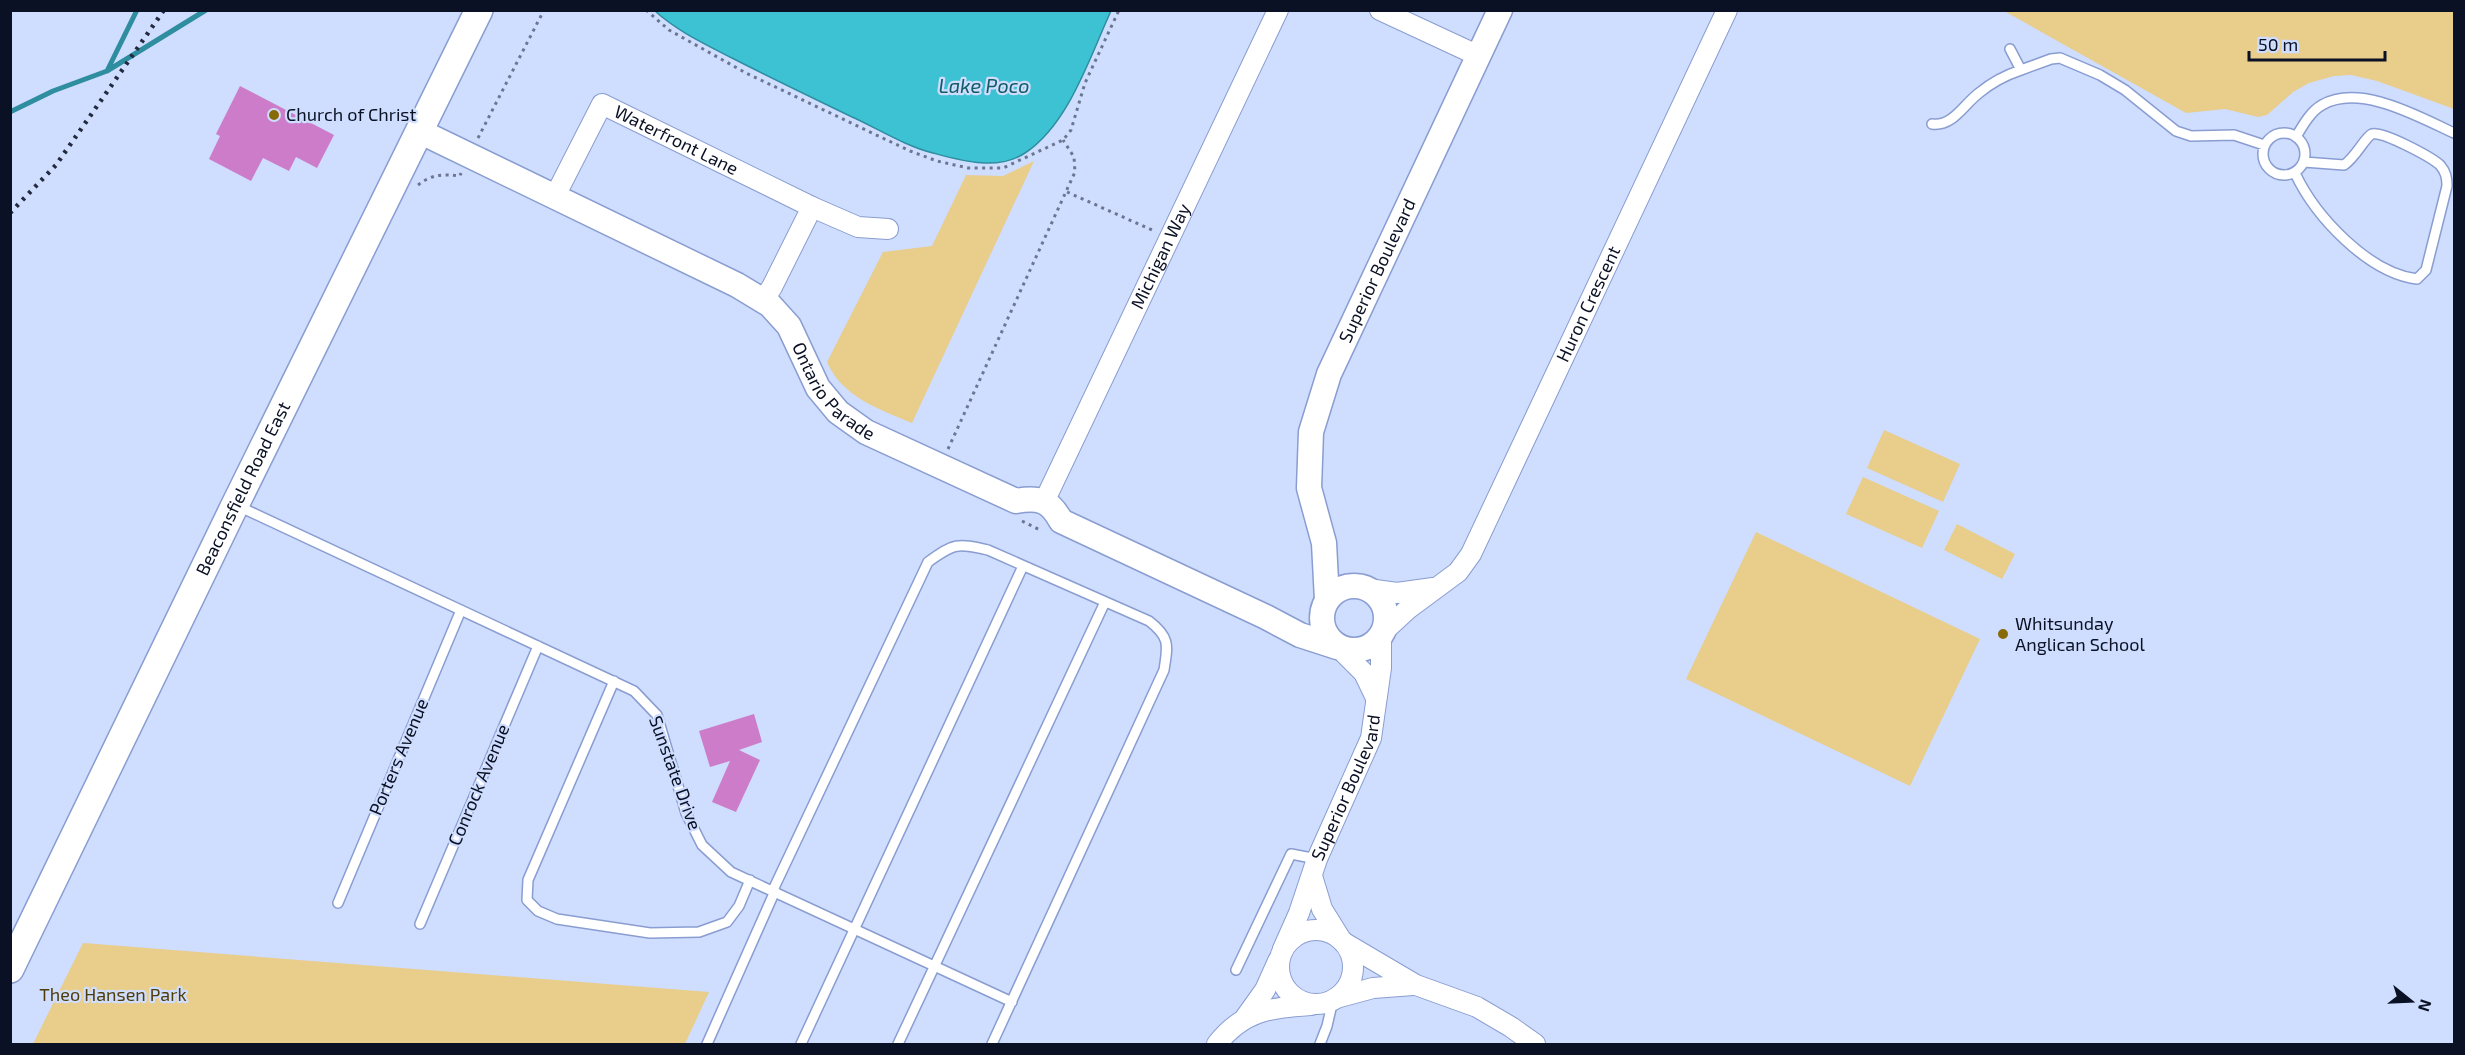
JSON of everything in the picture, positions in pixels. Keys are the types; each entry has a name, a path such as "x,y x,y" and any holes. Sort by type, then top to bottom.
{"main road":[{"name":"Beaconsfield Road East","path":"10,969 480,10"}],"street":[{"name":"Michigan Way","path":"1044,502 1278,10"},
{"path":"1380,10 1479,56"},
{"name":"Superior Boulevard","path":"1326,602 1324,543 1309,488 1311,432 1329,374 1500,10"},
{"name":"Huron Crescent","path":"1382,634 1436,587 1458,572 1471,555 1727,10"},
{"name":"Waterfront Lane","path":"554,198 602,104 812,207 858,227 888,229"},
{"name":"Ontario Parade","path":"419,131 737,285 763,300 789,326 818,388 838,412 866,432 1016,501 1033,498 1044,502"},
{"path":"763,300 812,207"},
{"path":"1044,502 1054,508 1061,521 1300,635 1338,647 1360,650 1372,645 1382,634 1386,622 1385,609 1378,597 1368,589 1349,586 1337,590 1326,602 1302,617 1290,619 1266,617"},
{"name":"Superior Boulevard","path":"1324,543 1345,569 1368,589"},
{"name":"Huron Crescent","path":"1368,589 1397,593 1436,587"},
{"path":"1326,602 1321,613 1322,627 1329,639 1338,647"},
{"name":"Superior Boulevard","path":"1217,1044 1245,1018 1264,990 1282,952 1314,867 1367,750 1373,726 1381,668 1382,634"},
{"name":"Superior Boulevard","path":"1338,647 1364,673 1376,698"},
{"name":"Superior Boulevard","path":"1314,867 1322,909 1342,941"},
{"path":"1416,985 1385,986 1314,1004 1293,997 1283,985 1279,971 1282,952 1293,938 1314,930 1328,932 1416,985 1477,1006 1535,1044"},
{"path":"1334,999 1346,988 1352,975 1352,960 1342,941"},
{"name":"Superior Boulevard","path":"1245,1018 1269,1010 1314,1004"}],"lane":[{"path":"2010,49 2021,70"},
{"path":"1932,124 1945,122 1956,115 1975,95 1990,84 2051,58 2060,58 2100,75 2125,90 2176,131 2191,136 2234,135 2264,145"},
{"path":"2296,137 2311,114 2321,105 2336,98 2354,97 2376,101 2454,132"},
{"path":"2283,133 2296,137 2304,149 2304,162 2295,173 2281,176 2268,169 2262,155 2264,145 2276,134 2283,133"},
{"path":"2295,173 2303,189 2359,253 2406,278 2417,279 2426,270 2447,186 2447,174 2439,164 2385,134 2374,133 2367,137 2358,153 2344,165 2304,162"},
{"name":"Sunstate Drive","path":"236,505 634,691 657,715 686,813 702,845 731,872 857,928 1012,1002"},
{"path":"707,1044 774,891 928,562 947,548 962,544 988,550 1149,621 1164,632 1167,647 1164,670 992,1044"},
{"path":"801,1044 857,928 1023,566"},
{"path":"898,1044 1105,602"},
{"name":"Porters Avenue","path":"338,903 461,610"},
{"name":"Conrock Avenue","path":"420,924 538,646"},
{"path":"614,681 528,880 527,900 538,911 557,919 650,933 699,932 727,922 739,906 750,880"},
{"path":"1236,970 1291,854 1314,867"},
{"path":"1320,1044 1334,999"}],"path":[{"path":"646,10 669,30 746,73 910,151 937,161 975,168 1003,168 1063,140 1071,130 1085,83 1119,10"},
{"path":"940,466 1075,172 1072,152 1063,140"},
{"path":"1067,192 1151,231 1156,225"},
{"path":"1019,520 1040,530"}],"green space":[{"path":"2004,11 2454,11 2454,109 2377,81 2351,75 2334,76 2309,83 2293,92 2267,115 2258,117 2225,109 2186,113"},
{"path":"1034,161 912,423 875,407 852,393 842,384 827,362 883,252 932,246 966,175 1003,176"},
{"path":"1884,430 1960,464 1943,502 1867,468"},
{"path":"1863,477 1939,511 1922,548 1846,514"},
{"path":"1957,524 2015,554 2002,579 1944,550"},
{"path":"1756,532 1980,639 1910,786 1686,679"},
{"name":"Theo Hansen Park","path":"83,943 709,992 685,1044 33,1044"}],"water":[{"name":"Lake Poco","path":"655,11 1111,11 1077,88 1054,125 1025,153 1003,162 980,163 923,150 902,141 702,42"}],"building":[{"path":"240,86 334,135 317,168 296,157 289,171 263,158 251,181 209,159 220,136 216,134"},
{"path":"754,714 762,742 739,750 760,760 736,812 712,802 730,761 710,767 699,731"}],"waterway":[{"path":"107,71 137,10"},
{"path":"10,112 53,91 107,71 206,10"}],"railway":[{"path":"10,213 56,165 164,10"}],"place":[{"name":"Church of Christ","path":"274,115"},
{"name":"Whitsunday Anglican School","path":"2003,634"}]}
